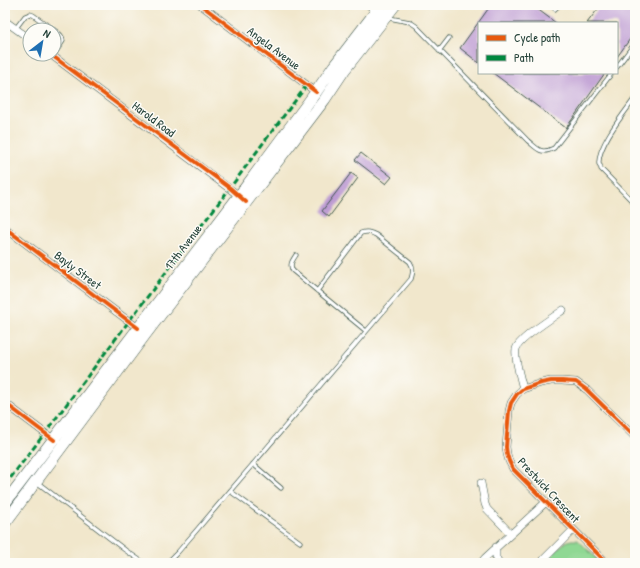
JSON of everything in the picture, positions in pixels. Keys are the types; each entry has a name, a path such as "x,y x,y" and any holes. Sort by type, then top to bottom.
{"main road":[{"path":"378,10 395,5"},
{"name":"17th Avenue","path":"6,501 31,478 145,334 243,199 334,66 378,10"},
{"name":"17th Avenue","path":"5,523 54,440 138,328 325,99 345,69 372,36 378,10"}],"street":[{"name":"Angela Avenue","path":"201,5 316,92"},
{"path":"5,21 22,33"},
{"name":"Harold Road","path":"62,61 243,199"},
{"name":"Bayly Street","path":"5,228 138,328"},
{"path":"563,310 519,343 516,350 516,357 523,389 551,381 576,382 635,437"},
{"name":"Prestwick Crescent","path":"523,389 516,394 510,407 506,447 506,454 509,461 513,469 606,563"},
{"path":"5,403 54,440"},
{"path":"481,483 487,509 510,534"},
{"path":"481,563 510,534 546,502"},
{"path":"542,563 544,559 574,530"},
{"path":"496,548 496,557 499,563"}],"lane":[{"path":"555,9 559,5"},
{"path":"378,10 410,22 416,26 538,150 548,152 554,148 611,74"},
{"path":"16,29 25,16 30,14 42,22"},
{"path":"439,51 449,38"},
{"path":"618,66 635,43"},
{"path":"635,98 611,131 601,154 599,164 601,169 635,204"},
{"path":"164,563 178,552 411,280 414,271 413,266 376,235 370,232 361,233 317,291"},
{"path":"296,255 291,263 291,268 293,271 366,331"},
{"path":"253,464 281,488"},
{"path":"31,478 144,563"},
{"path":"230,491 300,542"}],"green space":[{"path":"571,540 578,540 601,563 546,563 560,546"}],"building":[{"path":"491,5 532,5 555,22 479,22"},
{"path":"601,5 635,5 635,32 618,56 618,22 588,22"},
{"path":"478,23 478,62 460,48"},
{"path":"494,74 604,74 566,128"},
{"path":"361,153 392,177 386,184 355,160"},
{"path":"351,173 358,178 329,217 322,211"}],"marked path":[{"path":"5,485 307,85"}],"cycle path":[{"path":"201,5 316,92"},
{"path":"61,62 230,188 246,202"},
{"path":"5,228 138,328"},
{"path":"607,563 513,469 509,461 506,447 509,411 511,403 517,394 523,389 551,381 576,382 587,390 635,437"},
{"path":"5,403 54,440"}]}
